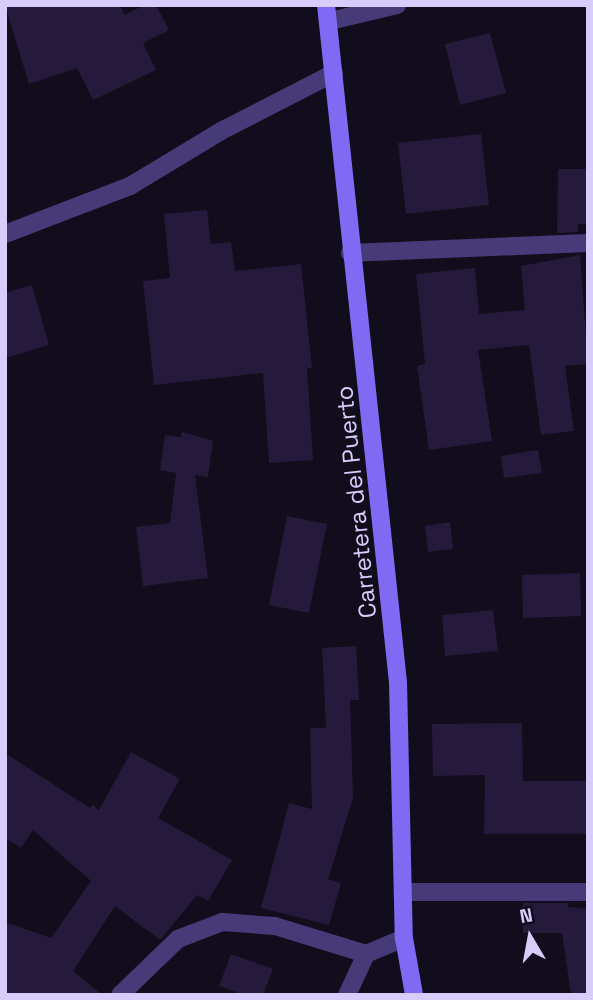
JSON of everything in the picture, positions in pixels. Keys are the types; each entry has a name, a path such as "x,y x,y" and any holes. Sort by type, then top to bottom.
{"main road":[{"name":"Carretera del Puerto","path":"328,13 350,253 371,391 398,682 404,939 414,995"}],"street":[{"path":"328,13 397,5"},
{"path":"5,234 130,186 221,131 334,73"},
{"path":"350,253 588,243"},
{"path":"403,891 588,892"},
{"path":"120,995 178,939 222,922 275,926 366,954 404,939"},
{"path":"347,995 366,954"}],"building":[{"path":"5,5 120,5 125,15 144,5 156,5 169,30 143,43 156,70 93,100 77,68 29,84"},
{"path":"490,33 506,93 460,105 445,44"},
{"path":"481,134 489,205 406,214 398,143"},
{"path":"558,169 588,169 588,224 578,224 578,232 557,233"},
{"path":"207,210 211,244 231,242 235,271 301,264 312,368 307,368 313,460 269,463 263,373 154,385 143,281 170,278 164,214"},
{"path":"580,255 588,364 565,366 574,431 541,435 529,345 478,350 492,441 429,450 417,366 425,364 416,274 475,268 479,314 525,310 521,266"},
{"path":"32,285 49,345 5,358 5,293"},
{"path":"182,432 213,441 208,477 195,475 208,578 143,586 136,527 170,523 176,473 160,470 165,435 181,437"},
{"path":"538,450 542,473 504,478 501,456"},
{"path":"287,516 327,524 309,613 269,605"},
{"path":"450,522 453,549 428,552 425,526"},
{"path":"580,573 581,616 523,618 522,575"},
{"path":"493,610 498,651 445,656 442,615"},
{"path":"356,646 359,700 350,700 353,798 328,879 341,883 329,925 261,908 289,803 312,809 310,728 326,728 322,648"},
{"path":"522,723 523,781 588,781 588,834 484,834 485,775 433,776 432,724"},
{"path":"131,752 180,779 158,818 232,860 208,901 197,895 160,940 115,906 73,971 102,995 5,995 5,922 51,938 91,881 33,830 21,848 5,838 5,753 90,808 93,805 99,810"},
{"path":"523,903 568,903 568,907 588,909 588,995 571,995 562,933 523,933"},
{"path":"231,954 273,969 263,995 245,995 219,986"}]}
